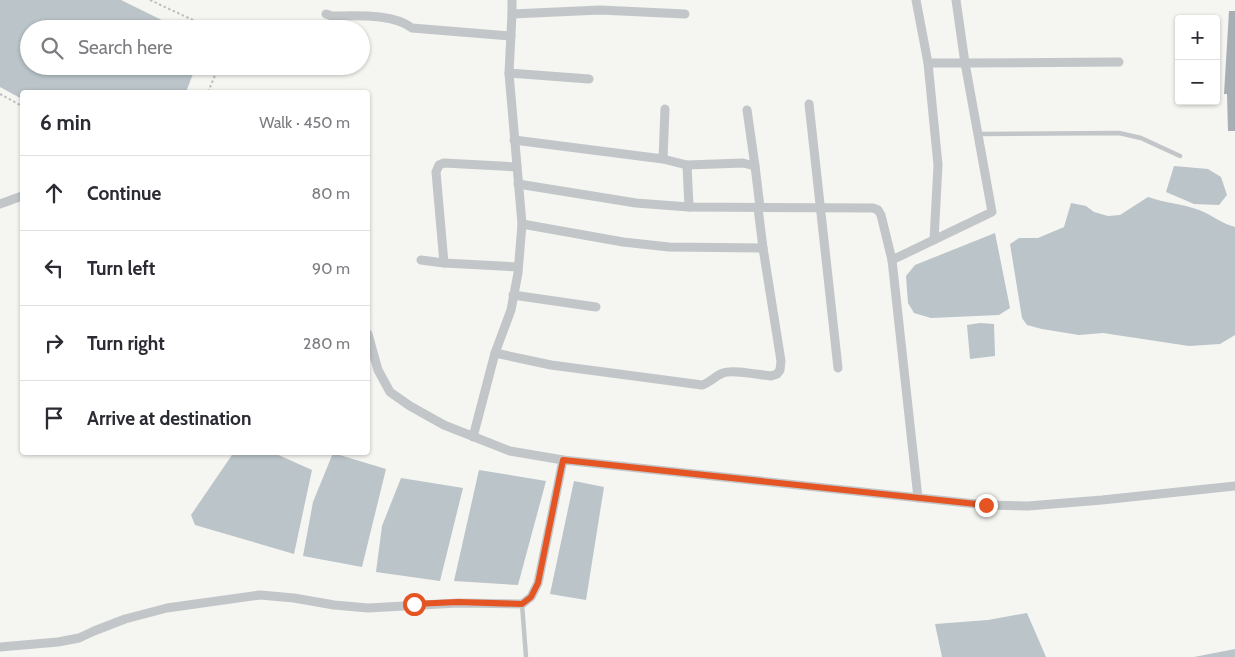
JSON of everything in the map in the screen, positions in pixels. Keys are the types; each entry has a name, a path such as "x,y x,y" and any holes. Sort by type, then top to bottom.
{"street":[{"path":"473,437 495,352 511,310 522,224 509,73 512,0"},
{"path":"916,0 928,63 938,165 934,240"},
{"path":"892,260 992,212 965,63 956,0"},
{"path":"512,14 600,10 685,14"},
{"path":"326,14 332,16 381,17 406,23 412,28 512,36"},
{"path":"928,63 1119,62"},
{"path":"509,73 589,79"},
{"path":"809,104 838,368"},
{"path":"663,159 665,109"},
{"path":"495,352 551,365 702,384 708,383 722,373 729,372 771,376 778,374 781,361 763,248 747,110"},
{"path":"514,140 663,159 688,165 743,163 755,166"},
{"path":"444,263 436,172 439,165 444,163 517,168"},
{"path":"688,165 689,207"},
{"path":"518,184 636,203 689,207 873,208 878,210 881,215 892,260 918,498"},
{"path":"0,204 20,197"},
{"path":"522,224 623,242 669,247 763,248"},
{"path":"421,260 518,267"},
{"path":"513,295 596,308"},
{"path":"370,341 378,370 390,392 410,406 444,425 510,451 563,460 986,505 1028,506 1235,486"},
{"path":"0,647 58,642 79,638 126,619 167,608 260,595 368,608 458,602 522,604 531,597 538,583 563,460"}],"lane":[{"path":"978,134 1119,133 1141,138 1180,156"},
{"path":"522,604 526,657"}],"path":[{"path":"150,0 193,20"},
{"path":"209,90 215,75"},
{"path":"0,94 20,105"}],"shaded area":[{"path":"0,0 121,0 162,20 20,20 20,75 193,75 187,90 20,90 20,98 0,87"},
{"path":"1174,166 1208,169 1221,177 1227,195 1219,205 1194,204 1166,192"},
{"path":"1148,197 1199,210 1235,227 1235,335 1220,344 1189,346 1103,333 1079,335 1027,325 1022,318 1010,244 1019,238 1038,238 1064,227 1071,203 1086,206 1094,212 1108,216 1120,215"},
{"path":"995,233 1010,308 999,315 931,318 914,313 908,303 906,276 915,265"},
{"path":"980,323 994,324 995,356 970,359 967,325"},
{"path":"232,455 278,455 312,470 294,554 195,525 191,515"},
{"path":"332,455 340,455 386,469 362,567 303,556 313,502"},
{"path":"479,470 546,481 518,585 454,581"},
{"path":"401,478 463,488 440,581 376,572 382,526"},
{"path":"574,481 604,487 586,600 550,594"},
{"path":"1027,613 1046,657 942,657 935,624 988,620"},
{"path":"1235,649 1235,657 1194,657"}],"building":[{"path":"1229,11 1235,11 1235,131 1228,131 1227,94 1224,94"}],"route":[{"path":"414,604 458,602 522,604 531,597 538,583 563,460 986,505"}]}
